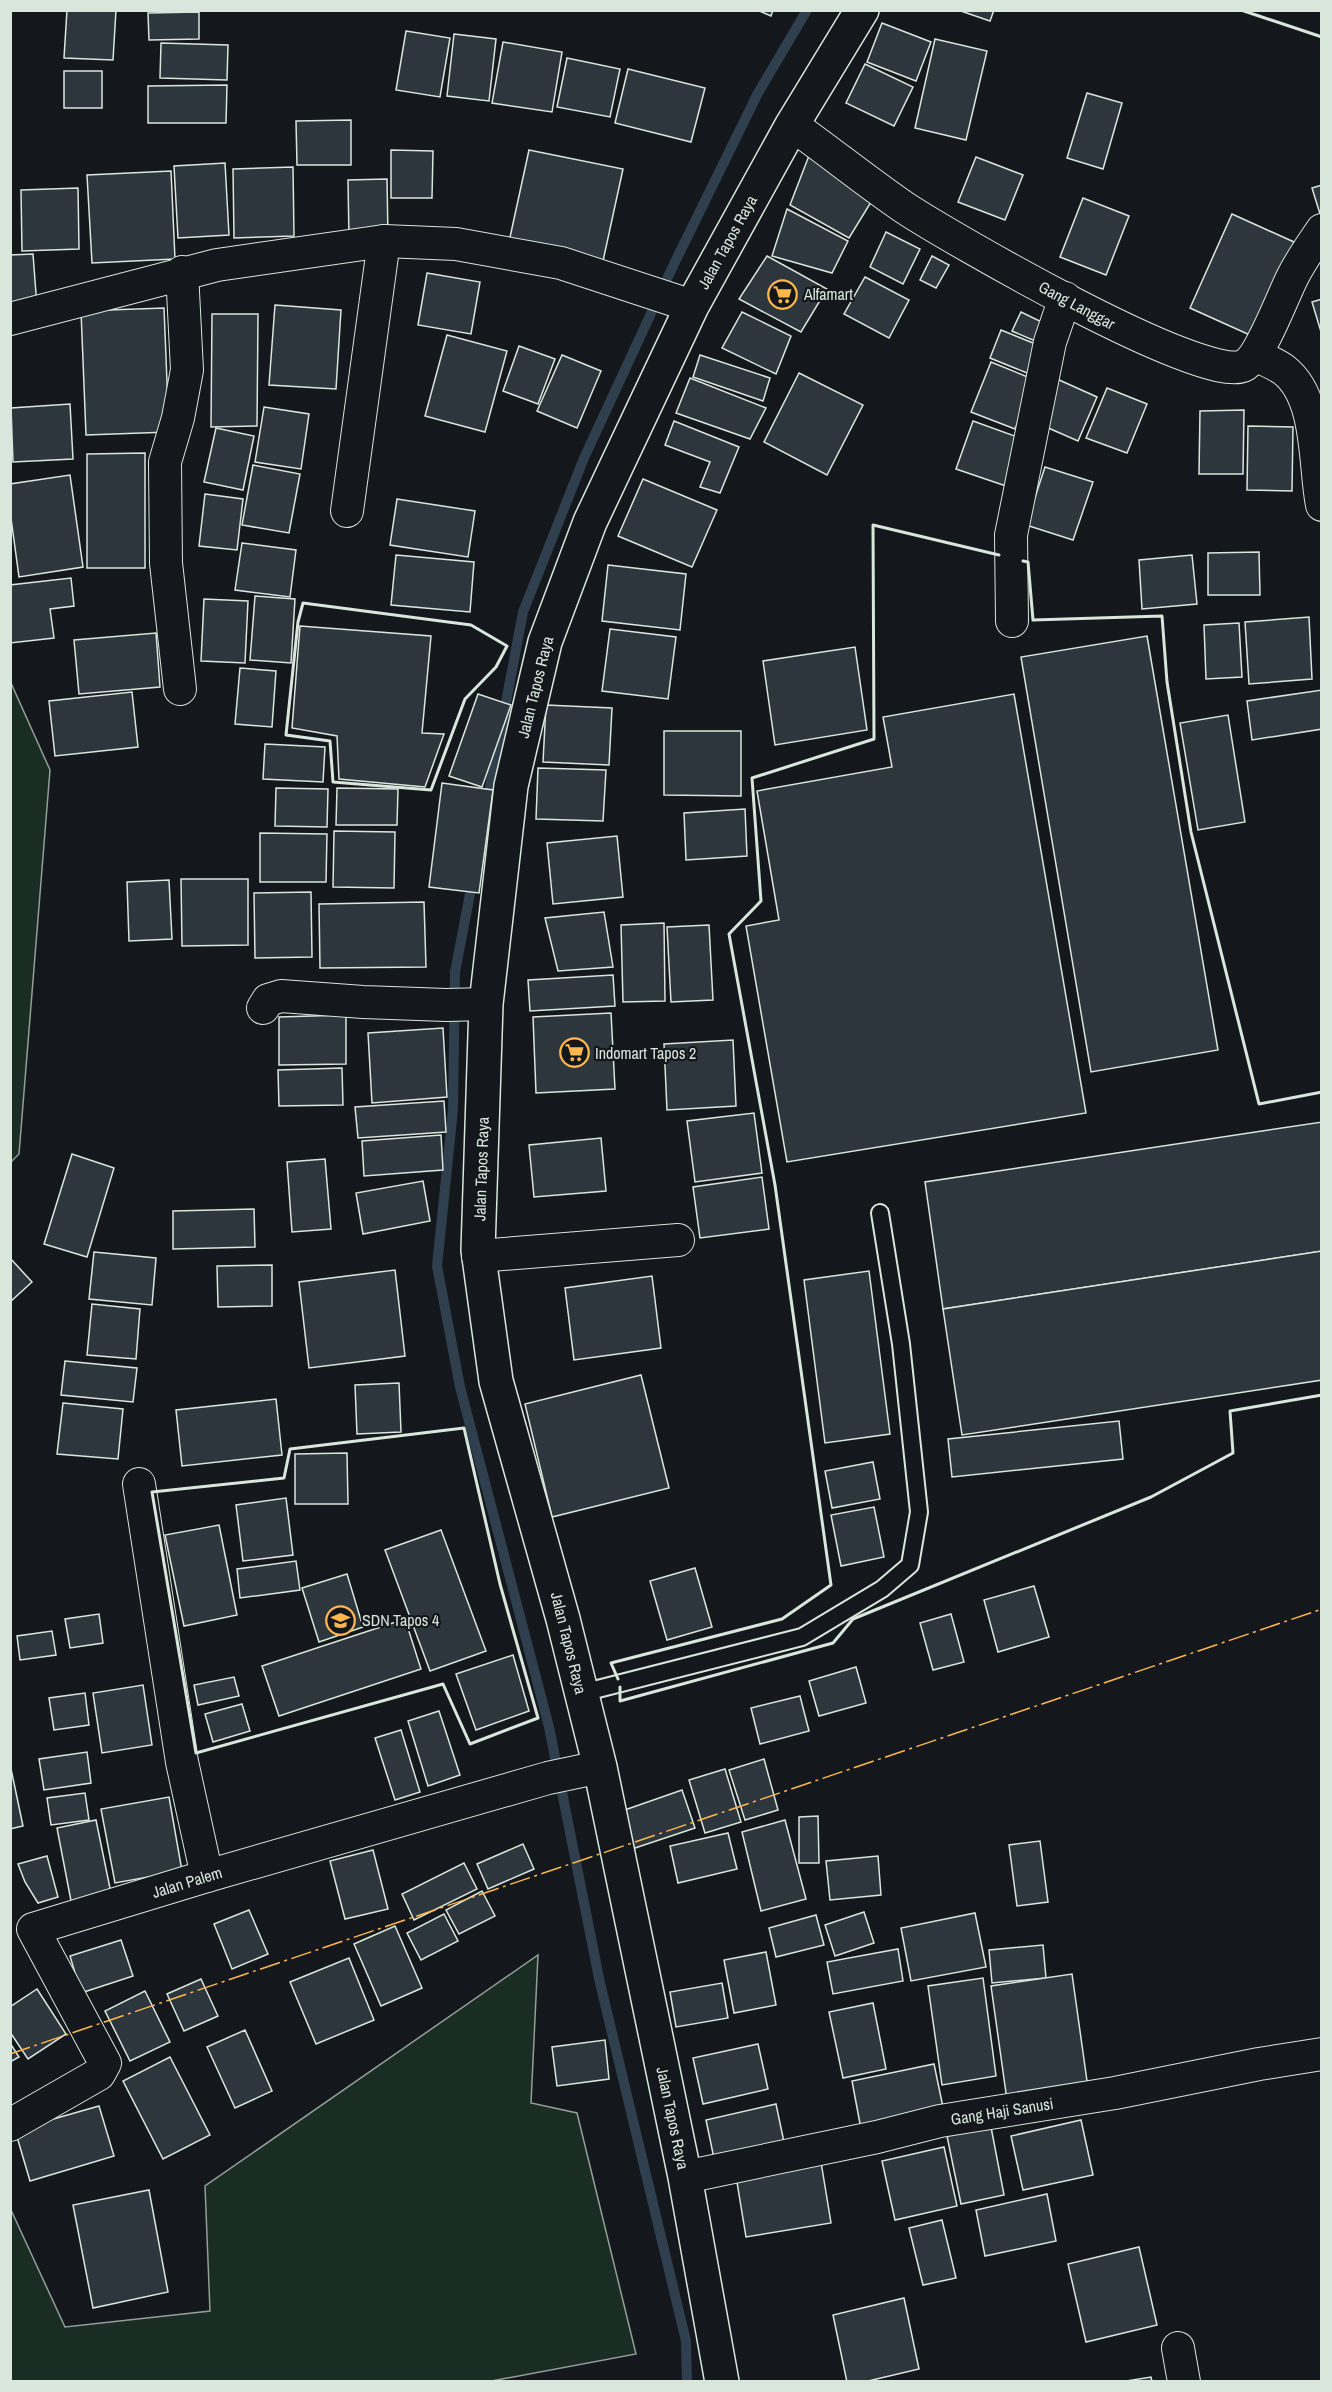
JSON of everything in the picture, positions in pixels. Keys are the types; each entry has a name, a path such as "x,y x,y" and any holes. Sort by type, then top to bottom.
{"main road":[{"name":"Jalan Tapos Raya","path":"722,2382 685,2177 574,1773 582,1693 496,1381 478,1256 464,1005 511,786 545,642 590,522 689,304 792,125 862,10"}],"street":[{"name":"Gang Langgar","path":"792,125 906,208 1009,269 1149,342 1224,368 1243,366 1256,355"},
{"path":"1322,230 1294,274 1256,355 1285,370 1303,394 1311,417 1322,505"},
{"path":"347,511 384,241"},
{"path":"10,319 182,272 384,241 456,244 561,263 689,304"},
{"path":"180,690 166,563 165,462 178,418 187,370 182,272"},
{"path":"1012,621 1011,535 1050,342 1065,298"},
{"path":"263,1008 268,1000 281,996 363,1002 464,1005"},
{"path":"478,1256 678,1240"},
{"path":"139,1484 182,1762 207,1876"},
{"name":"Jalan Palem","path":"10,2125 99,2074 105,2063 33,1929 207,1876 574,1773"},
{"name":"Gang Haji Sanusi","path":"685,2177 877,2137 940,2121 1115,2093 1258,2064 1322,2054"},
{"path":"1178,2348 1184,2382"}],"lane":[{"path":"582,1693 802,1637 882,1589 910,1565 919,1512 901,1344 880,1213"}],"green space":[{"path":"11,683 50,770 19,1154 11,1162"},
{"path":"538,1955 531,2103 577,2113 636,2354 486,2382 11,2381 11,2210 65,2327 210,2311 205,2186"}],"building":[{"path":"67,10 116,10 113,60 64,58"},
{"path":"757,10 773,10 771,16"},
{"path":"958,10 994,10 990,21"},
{"path":"199,12 199,39 149,40 148,13"},
{"path":"882,23 931,42 916,81 867,62"},
{"path":"406,31 450,38 440,97 396,90"},
{"path":"454,34 496,39 489,101 447,96"},
{"path":"935,39 987,51 966,140 915,128"},
{"path":"503,42 562,52 552,112 492,103"},
{"path":"161,43 228,45 227,80 160,78"},
{"path":"567,58 620,69 610,117 557,107"},
{"path":"865,64 913,87 894,126 846,103"},
{"path":"628,69 705,88 691,142 615,123"},
{"path":"64,71 102,71 102,108 64,108"},
{"path":"227,85 226,123 148,123 148,86"},
{"path":"1087,93 1122,103 1103,169 1067,158"},
{"path":"351,120 351,165 297,165 296,121"},
{"path":"391,150 433,151 432,198 391,198"},
{"path":"529,150 623,169 603,261 509,242"},
{"path":"810,153 876,194 849,238 790,205"},
{"path":"976,157 1023,175 1005,220 958,202"},
{"path":"225,163 229,235 178,238 174,166"},
{"path":"293,167 294,236 234,238 233,169"},
{"path":"171,171 175,259 92,263 87,175"},
{"path":"387,179 388,238 349,239 348,180"},
{"path":"1322,185 1322,217 1321,217 1312,188"},
{"path":"78,188 79,249 22,251 21,190"},
{"path":"1083,198 1129,216 1106,275 1060,257"},
{"path":"787,209 848,241 832,273 772,256"},
{"path":"1232,214 1294,242 1252,336 1190,308"},
{"path":"886,232 920,249 903,284 870,267"},
{"path":"33,254 37,307 10,310 10,255"},
{"name":"Alfamart","path":"767,256 827,289 801,332 739,299"},
{"path":"932,256 949,265 936,288 920,280"},
{"path":"427,273 480,282 471,334 418,325"},
{"path":"865,277 909,300 889,338 844,314"},
{"path":"1322,299 1322,335 1312,302"},
{"path":"275,305 341,310 336,389 269,385"},
{"path":"164,308 169,432 86,435 81,311"},
{"path":"742,312 791,336 776,374 722,348"},
{"path":"1021,312 1048,325 1040,343 1012,331"},
{"path":"212,314 258,314 257,426 211,427"},
{"path":"1001,330 1043,347 1032,375 990,358"},
{"path":"447,335 507,351 485,432 425,416"},
{"path":"519,346 555,359 538,404 503,391"},
{"path":"562,355 601,371 577,428 537,411"},
{"path":"700,355 770,378 763,401 693,377"},
{"path":"991,362 1035,380 1015,429 971,412"},
{"path":"799,373 863,405 827,475 764,442"},
{"path":"690,378 766,408 750,439 676,413"},
{"path":"1057,379 1097,397 1078,441 1037,423"},
{"path":"1107,388 1147,404 1127,453 1086,438"},
{"path":"70,404 73,459 13,462 11,408"},
{"path":"264,407 309,414 301,469 255,462"},
{"path":"1244,410 1243,474 1199,474 1200,411"},
{"path":"674,421 739,447 720,493 700,487 710,462 665,445"},
{"path":"973,421 1023,439 1006,486 956,469"},
{"path":"1248,426 1293,427 1292,491 1247,490"},
{"path":"216,428 254,436 243,490 204,482"},
{"path":"145,453 145,568 87,568 87,454"},
{"path":"253,465 300,474 289,533 242,525"},
{"path":"1045,467 1093,482 1073,540 1026,525"},
{"path":"70,475 83,567 19,577 10,511 10,484"},
{"path":"643,479 717,510 692,567 618,536"},
{"path":"205,494 243,499 237,550 199,546"},
{"path":"397,499 475,511 468,557 390,545"},
{"path":"242,543 296,550 290,597 235,590"},
{"path":"1259,552 1260,595 1208,595 1208,553"},
{"path":"396,555 474,562 470,612 391,605"},
{"path":"1192,555 1197,604 1142,609 1139,560"},
{"path":"608,565 686,574 680,630 602,621"},
{"path":"71,578 74,606 50,609 54,638 10,643 10,585"},
{"path":"255,596 295,599 291,663 250,660"},
{"path":"204,599 248,601 245,663 201,661"},
{"path":"1309,617 1312,679 1249,684 1245,622"},
{"path":"1239,623 1242,677 1206,679 1204,625"},
{"path":"300,626 431,636 422,733 444,734 425,787 339,779 337,736 292,728"},
{"path":"610,629 676,637 668,699 602,691"},
{"path":"156,633 160,687 79,694 74,640"},
{"path":"1147,636 1218,1050 1091,1072 1021,657"},
{"path":"855,647 867,730 775,745 763,661"},
{"path":"240,668 276,671 272,727 235,724"},
{"path":"1322,690 1322,729 1252,740 1247,701"},
{"path":"132,692 138,747 55,756 49,701"},
{"path":"478,694 511,705 482,787 449,776"},
{"path":"1014,694 1086,1113 787,1162 746,926 779,920 757,791 892,767 883,717"},
{"path":"546,705 612,708 609,765 543,762"},
{"path":"1228,715 1245,822 1198,830 1180,723"},
{"path":"664,731 741,731 741,796 664,795"},
{"path":"265,744 325,747 323,782 263,779"},
{"path":"538,768 606,770 603,821 536,819"},
{"path":"442,783 493,790 479,893 429,887"},
{"path":"276,788 328,789 327,827 275,826"},
{"path":"337,788 398,789 397,825 336,825"},
{"path":"745,809 747,856 686,860 684,813"},
{"path":"334,831 395,832 394,888 333,887"},
{"path":"260,833 327,834 326,882 260,882"},
{"path":"617,836 623,897 553,904 547,843"},
{"path":"181,879 248,879 248,945 182,946"},
{"path":"169,880 172,939 129,941 127,882"},
{"path":"311,892 312,957 255,958 254,893"},
{"path":"424,902 426,967 320,968 319,904"},
{"path":"604,912 613,967 558,971 545,918"},
{"path":"664,923 665,1001 623,1002 621,925"},
{"path":"709,925 713,1000 671,1002 667,927"},
{"path":"613,975 615,1006 530,1011 528,980"},
{"name":"Indomart Tapos 2","path":"611,1013 615,1089 536,1093 533,1017"},
{"path":"346,1015 346,1064 279,1065 279,1017"},
{"path":"443,1028 447,1097 372,1103 368,1033"},
{"path":"733,1040 736,1106 667,1110 664,1044"},
{"path":"342,1068 343,1105 279,1106 278,1070"},
{"path":"444,1101 446,1132 358,1138 355,1107"},
{"path":"754,1113 762,1173 695,1182 687,1121"},
{"path":"1322,1122 1322,1251 943,1309 925,1182"},
{"path":"441,1135 443,1170 364,1176 362,1141"},
{"path":"601,1138 606,1191 534,1197 529,1145"},
{"path":"72,1154 114,1168 87,1257 44,1244"},
{"path":"325,1159 331,1229 292,1232 287,1162"},
{"path":"762,1177 769,1229 700,1238 693,1187"},
{"path":"423,1181 430,1221 363,1234 356,1193"},
{"path":"254,1209 255,1247 173,1249 173,1211"},
{"path":"1322,1251 1322,1380 962,1435 943,1309"},
{"path":"94,1252 156,1258 152,1305 89,1299"},
{"path":"10,1258 32,1282 10,1302"},
{"path":"272,1265 272,1306 218,1307 217,1266"},
{"path":"395,1270 405,1356 309,1368 299,1282"},
{"path":"869,1271 890,1434 825,1443 804,1280"},
{"path":"652,1276 661,1348 574,1360 565,1288"},
{"path":"92,1304 140,1309 136,1359 87,1355"},
{"path":"65,1361 137,1368 133,1402 61,1395"},
{"path":"641,1375 669,1488 552,1517 525,1404"},
{"path":"399,1383 401,1432 357,1434 355,1385"},
{"path":"276,1399 282,1455 182,1466 176,1410"},
{"path":"63,1403 123,1409 118,1459 57,1454"},
{"path":"1119,1421 1123,1459 952,1477 948,1439"},
{"path":"347,1453 348,1504 295,1504 295,1454"},
{"path":"873,1462 880,1499 832,1508 825,1471"},
{"path":"286,1498 293,1555 243,1561 236,1505"},
{"path":"874,1507 884,1557 841,1566 831,1515"},
{"path":"219,1525 237,1615 184,1626 165,1535"},
{"path":"441,1530 486,1651 430,1671 385,1550"},
{"path":"296,1561 300,1590 240,1598 237,1569"},
{"path":"695,1568 712,1627 667,1640 650,1581"},
{"path":"347,1574 363,1627 319,1642 302,1588"},
{"path":"1034,1586 1049,1637 998,1652 984,1600"},
{"path":"99,1614 103,1643 70,1648 65,1619"},
{"path":"951,1614 964,1662 933,1670 920,1623"},
{"path":"405,1619 421,1669 279,1716 262,1666"},
{"path":"52,1631 56,1655 20,1660 17,1636"},
{"path":"513,1655 529,1711 476,1730 456,1674"},
{"path":"856,1667 866,1703 819,1716 809,1681"},
{"path":"234,1677 239,1696 198,1705 194,1685"},
{"path":"143,1685 152,1745 102,1753 93,1693"},
{"path":"85,1693 89,1725 54,1730 49,1698"},
{"path":"800,1696 809,1731 760,1744 751,1708"},
{"path":"242,1704 250,1731 213,1742 205,1714"},
{"path":"439,1711 460,1775 428,1786 408,1721"},
{"path":"401,1730 420,1792 395,1800 375,1738"},
{"path":"87,1752 91,1783 44,1790 39,1759"},
{"path":"764,1759 778,1810 745,1820 729,1770"},
{"path":"10,1764 23,1826 10,1829"},
{"path":"725,1769 741,1822 705,1833 689,1780"},
{"path":"682,1790 695,1828 632,1849 619,1812"},
{"path":"85,1793 89,1820 51,1825 47,1798"},
{"path":"169,1797 182,1871 115,1883 101,1809"},
{"path":"818,1816 819,1863 799,1863 799,1817"},
{"path":"96,1820 112,1898 72,1906 57,1828"},
{"path":"785,1820 806,1899 761,1911 742,1832"},
{"path":"728,1833 737,1869 678,1883 670,1846"},
{"path":"1040,1841 1048,1902 1017,1906 1009,1845"},
{"path":"523,1844 534,1869 488,1889 477,1864"},
{"path":"373,1850 388,1909 345,1919 330,1861"},
{"path":"47,1856 58,1897 38,1903 25,1882 18,1864"},
{"path":"878,1856 881,1895 830,1900 826,1861"},
{"path":"464,1863 477,1889 414,1920 402,1894"},
{"path":"482,1891 495,1916 459,1934 446,1910"},
{"path":"249,1910 268,1954 232,1969 214,1924"},
{"path":"864,1912 874,1943 835,1956 825,1925"},
{"path":"975,1913 986,1967 911,1981 901,1928"},
{"path":"444,1914 458,1941 421,1960 407,1933"},
{"path":"816,1915 824,1945 776,1957 769,1928"},
{"path":"395,1926 422,1988 381,2006 354,1944"},
{"path":"121,1940 133,1976 81,1993 70,1956"},
{"path":"1043,1945 1046,1978 992,1983 989,1950"},
{"path":"898,1949 903,1981 833,1994 827,1962"},
{"path":"766,1952 776,2005 734,2013 724,1960"},
{"path":"349,1958 374,2020 316,2044 290,1982"},
{"path":"1072,1974 1088,2088 1007,2100 991,1986"},
{"path":"983,1978 996,2076 942,2085 928,1986"},
{"path":"201,1979 218,2016 184,2031 167,1994"},
{"path":"722,1983 728,2018 676,2027 670,1992"},
{"path":"37,1989 66,2034 28,2059 10,2032 10,2007"},
{"path":"145,1991 170,2042 130,2061 105,2011"},
{"path":"873,2003 886,2069 843,2078 829,2012"},
{"path":"245,2030 272,2091 235,2108 207,2047"},
{"path":"605,2040 609,2079 557,2086 552,2047"},
{"path":"10,2043 19,2057 10,2062"},
{"path":"758,2044 768,2089 703,2104 693,2058"},
{"path":"170,2057 210,2135 163,2159 123,2081"},
{"path":"934,2064 944,2112 861,2129 852,2081"},
{"path":"776,2104 785,2147 715,2163 706,2120"},
{"path":"99,2106 114,2156 30,2181 15,2130"},
{"path":"1081,2120 1093,2175 1023,2190 1011,2136"},
{"path":"991,2127 1004,2195 961,2204 947,2136"},
{"path":"944,2147 957,2206 895,2220 882,2161"},
{"path":"821,2162 831,2223 746,2237 736,2176"},
{"path":"149,2190 168,2292 93,2308 73,2205"},
{"path":"1047,2194 1056,2241 985,2256 976,2210"},
{"path":"942,2220 956,2278 923,2285 909,2228"},
{"path":"1139,2247 1157,2325 1086,2342 1068,2264"},
{"path":"904,2298 919,2369 864,2382 847,2382 833,2315"},
{"path":"1151,2377 1152,2382 1120,2382"}],"waterway":[{"path":"487,803 523,612 584,458 674,264 758,93 807,10"},
{"path":"473,878 455,972 453,1110 437,1266 460,1387 549,1727 600,1983 686,2341 687,2382"}],"wall":[{"path":"1241,10 1322,37"},
{"path":"618,1679 611,1663 782,1619 831,1585 775,1185 729,934 761,901 752,778 874,739 873,525 999,555"},
{"path":"1023,561 1028,562 1033,620 1162,616 1167,682 1191,832 1259,1104 1322,1092"},
{"path":"303,603 471,625 507,646 496,667 465,699 431,790 333,782 330,741 286,735 298,622 303,603"},
{"path":"620,1687 620,1701 833,1643 853,1619 1151,1497 1233,1453 1230,1411 1322,1395"},
{"path":"464,1428 500,1584 538,1718 470,1744 443,1684 196,1753 152,1492 284,1478 290,1449 464,1428"}],"power":[{"path":"10,2054 1322,1609"}],"place":[{"name":"Alfamart","path":"783,294"},
{"name":"Indomart Tapos 2","path":"574,1053"},
{"name":"SDN Tapos 4","path":"341,1620"}]}
